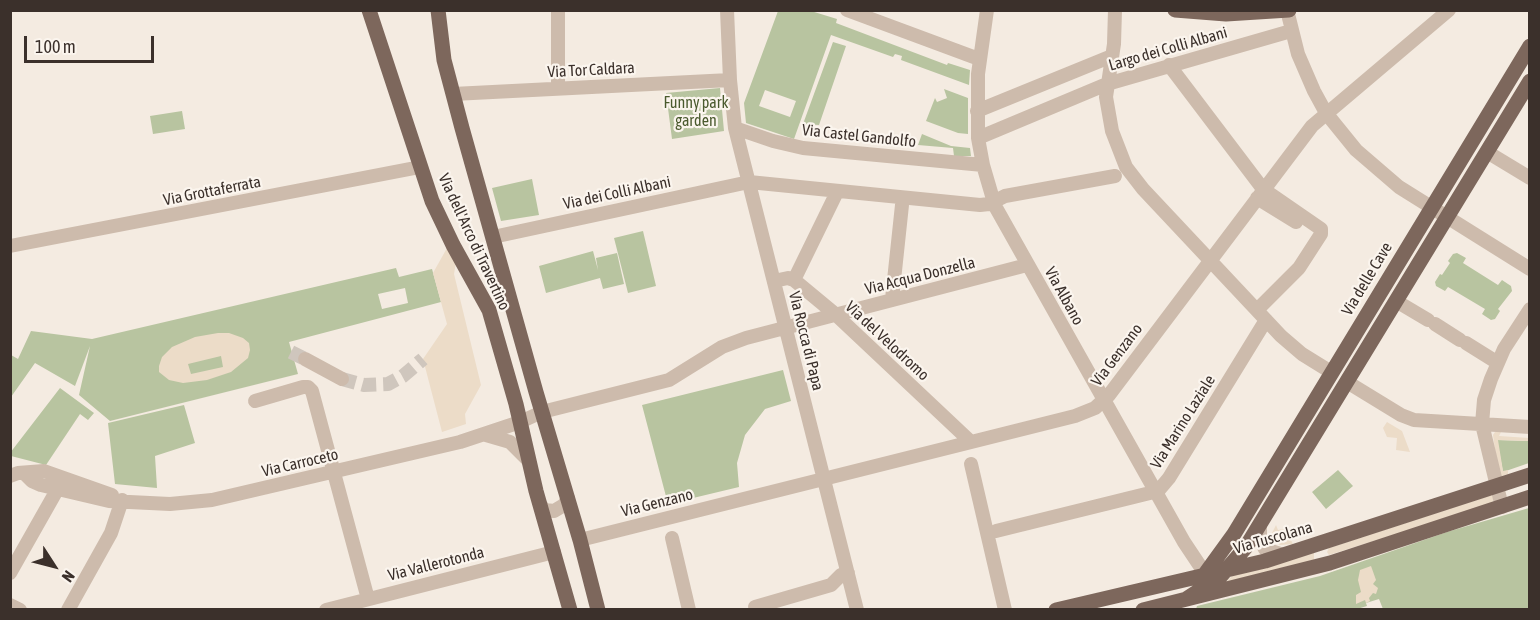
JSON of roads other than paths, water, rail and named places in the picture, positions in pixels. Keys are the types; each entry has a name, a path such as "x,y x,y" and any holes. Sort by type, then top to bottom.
{"main road":[{"name":"Via dell'Arco di Travertino","path":"369,10 438,215 487,305 570,609"},
{"name":"Via dell'Arco di Travertino","path":"438,10 442,50 453,94 598,609"},
{"path":"1175,10 1213,14 1288,11"},
{"name":"Via delle Cave","path":"1208,578 1530,46"},
{"path":"1056,609 1208,578 1228,569 1246,547 1528,86"},
{"path":"1331,372 1347,382"},
{"name":"Via Tuscolana","path":"1228,569 1322,543 1530,475"},
{"path":"1143,609 1330,563 1530,497"},
{"path":"1186,599 1208,578"}],"street":[{"path":"558,10 558,88"},
{"name":"Via Rocca di Papa","path":"727,10 735,128 857,609"},
{"path":"847,10 979,59"},
{"name":"Via Albano","path":"987,10 979,59 977,111 982,165 993,202 1186,546 1208,578"},
{"name":"Largo dei Colli Albani","path":"1115,10 1112,56 1107,84 1291,31"},
{"name":"Via Genzano","path":"580,540 971,442 1086,412 1097,407 1312,126 1449,10"},
{"path":"1288,11 1291,31 1306,73 1326,113 1368,161 1393,183 1530,269"},
{"path":"977,111 1112,56"},
{"path":"1169,65 1260,194"},
{"name":"Via Tor Caldara","path":"453,94 730,80"},
{"path":"978,138 1107,84 1106,102 1117,147 1126,167 1143,189 1261,315 1302,354 1331,372"},
{"name":"Via Castel Gandolfo","path":"735,128 803,148 982,165"},
{"path":"1487,152 1530,178"},
{"name":"Via Grottaferrata","path":"10,246 420,167"},
{"path":"748,182 980,205 993,202 1005,195 1115,176"},
{"name":"Via dei Colli Albani","path":"494,237 748,182"},
{"path":"774,281 788,278 794,280 837,192"},
{"name":"Via Marino Laziale","path":"996,531 1156,492 1169,478 1261,315 1294,273 1321,231 1318,226 1260,194"},
{"path":"892,299 902,205"},
{"name":"Via Acqua Donzella","path":"542,412 673,378 732,343 892,299 1027,266"},
{"name":"Via del Velodromo","path":"794,280 835,314 971,442"},
{"path":"1396,301 1492,359"},
{"path":"1502,507 1482,424 1484,400 1492,359 1530,309"},
{"path":"310,362 342,379"},
{"path":"1347,382 1409,419 1530,427"},
{"path":"255,401 303,387 310,389 335,472 368,599"},
{"path":"520,422 542,412"},
{"name":"Via Carroceto","path":"10,476 41,470 59,483 122,500 170,504 203,502 439,448 520,422"},
{"path":"484,434 510,442 528,461"},
{"path":"971,464 1005,609"},
{"path":"10,573 59,483"},
{"path":"541,506 545,510 554,511 564,505 568,498"},
{"path":"68,609 111,533 122,500"},
{"path":"1260,524 1260,539 1265,549 1283,555"},
{"path":"672,538 689,609"},
{"path":"1322,543 1319,554 1330,563"},
{"name":"Via Vallerotonda","path":"326,609 554,552"},
{"path":"750,608 831,585 841,575 848,573"},
{"path":"10,605 20,609"}],"tunnel":[{"path":"291,352 305,359"},
{"path":"342,379 364,385 388,384 403,376 423,359"}],"park label":[{"name":"Funny park garden","path":"696,112"}]}
